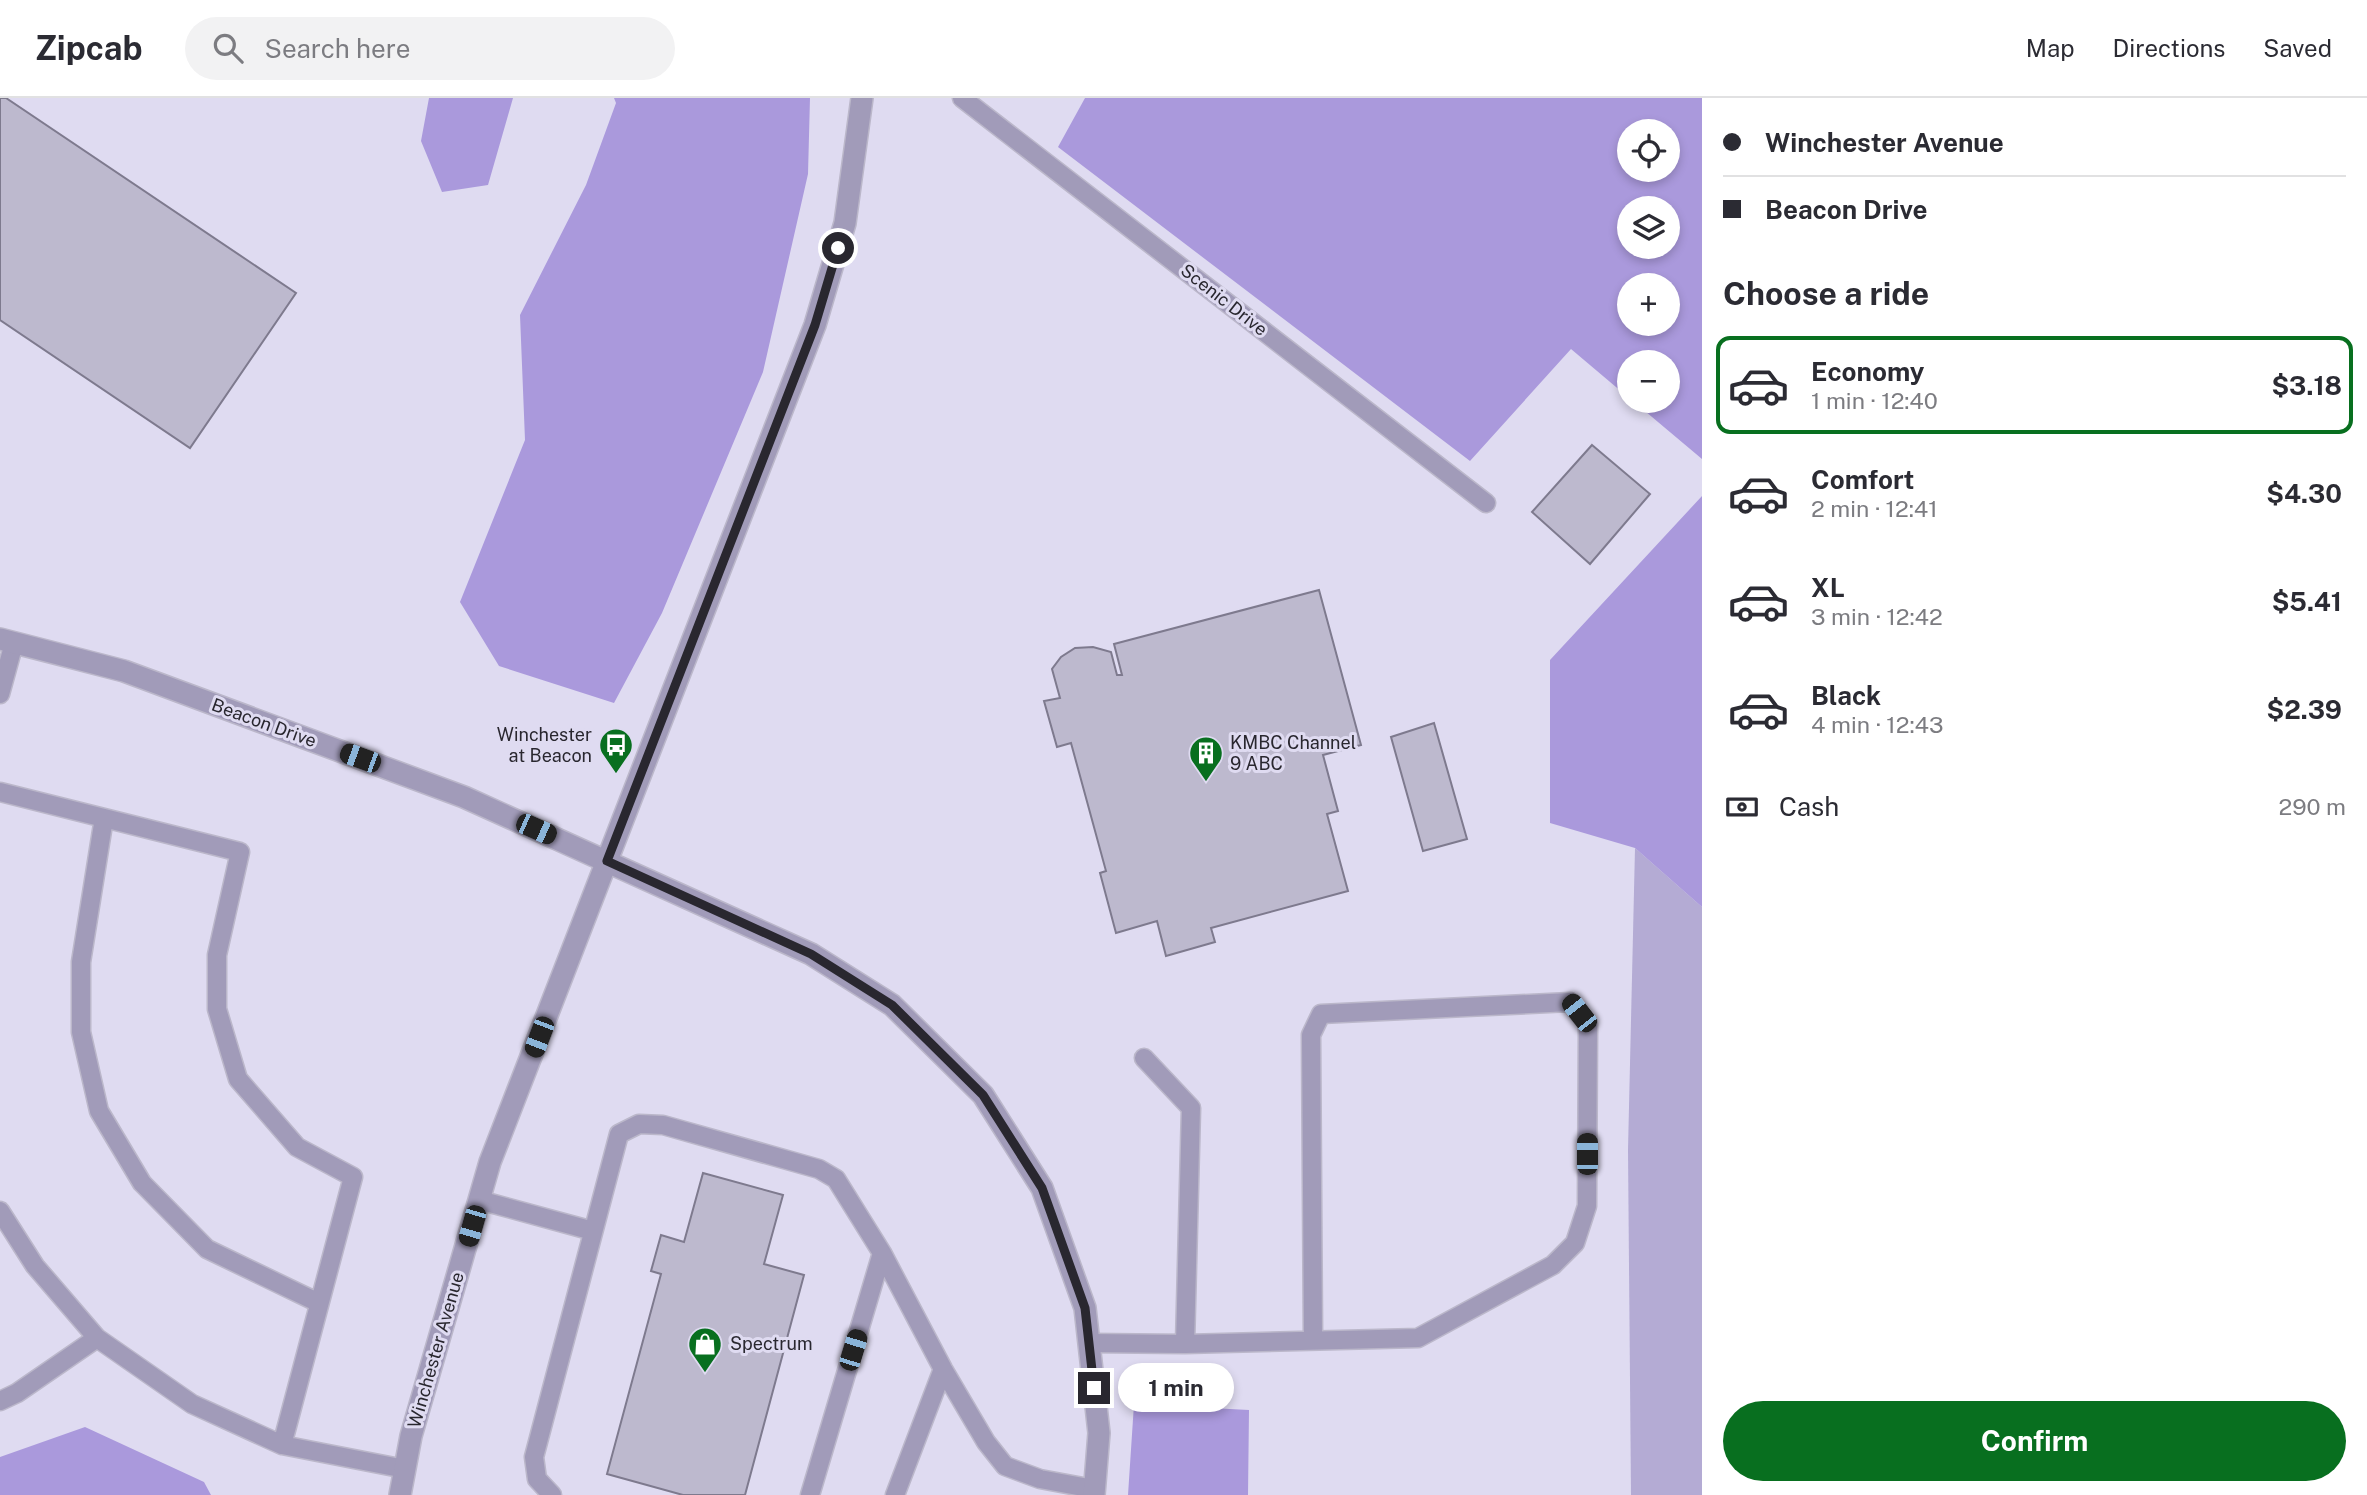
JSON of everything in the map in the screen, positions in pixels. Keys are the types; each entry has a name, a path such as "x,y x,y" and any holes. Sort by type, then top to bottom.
{"street":[{"name":"Winchester Avenue","path":"400,1495 411,1436 495,1149 815,325 845,223 860,131 862,98"},
{"name":"Beacon Drive","path":"7,641 124,671 464,797 811,954 892,1005 983,1095 1042,1188 1085,1308 1099,1433 1094,1492"}],"lane":[{"name":"Scenic Drive","path":"962,98 1486,503"},
{"path":"0,694 7,641"},
{"path":"0,792 240,852 217,955 217,1009 238,1079 297,1147 353,1177 282,1445"},
{"path":"104,818 81,962 81,1032 99,1111 142,1183 207,1250 319,1303"},
{"path":"1089,1343 1185,1344 1418,1338 1553,1265 1575,1244 1587,1206 1588,1024 1570,1002 1321,1014 1311,1035 1313,1340"},
{"path":"1144,1058 1191,1108 1185,1344"},
{"path":"552,1495 537,1479 534,1457 619,1134 639,1124 663,1125 819,1168 836,1179 882,1253 943,1369 986,1442 1006,1466 1041,1479 1094,1492"},
{"path":"479,1200 593,1231"},
{"path":"0,1211 35,1266 97,1338 192,1404 282,1445 405,1469"},
{"path":"810,1495 882,1253"},
{"path":"0,1401 17,1393 97,1338"},
{"path":"895,1495 943,1369"}],"shaded area":[{"path":"429,98 513,98 488,185 442,192 421,141"},
{"path":"614,98 810,98 808,174 763,372 662,613 614,703 499,666 460,602 525,440 520,315 586,185 616,103"},
{"path":"1085,98 1702,98 1702,459 1647,413 1680,413 1680,350 1617,350 1617,388 1571,349 1470,461 1058,147"},
{"path":"1702,496 1702,907 1635,848 1550,823 1550,660"},
{"path":"1635,848 1702,907 1702,1495 1631,1495 1628,1150"},
{"path":"1134,1404 1249,1410 1248,1495 1128,1495"},
{"path":"85,1427 204,1482 211,1495 0,1495 0,1457"}],"building":[{"path":"0,98 6,98 296,293 190,448 0,320"},
{"path":"1592,445 1650,494 1590,564 1532,512"},
{"name":"KMBC Channel 9 ABC","path":"1319,590 1361,745 1323,755 1338,811 1327,814 1348,891 1211,928 1215,942 1166,956 1157,921 1116,933 1100,873 1106,871 1071,743 1057,747 1044,701 1060,698 1052,669 1061,657 1075,648 1093,647 1111,652 1117,675 1122,675 1114,644"},
{"path":"1434,723 1467,839 1423,851 1391,737"},
{"name":"Spectrum","path":"703,1173 783,1195 764,1264 804,1275 745,1495 683,1495 607,1474 661,1274 651,1271 661,1235 684,1242"}],"place":[{"name":"Winchester at Beacon","path":"616,775"},
{"name":"KMBC Channel 9 ABC","path":"1206,783"},
{"name":"Spectrum","path":"705,1374"}],"route":[{"path":"838,248 815,325 607,861 811,954 892,1005 983,1095 1042,1188 1085,1308 1094,1388"}]}
